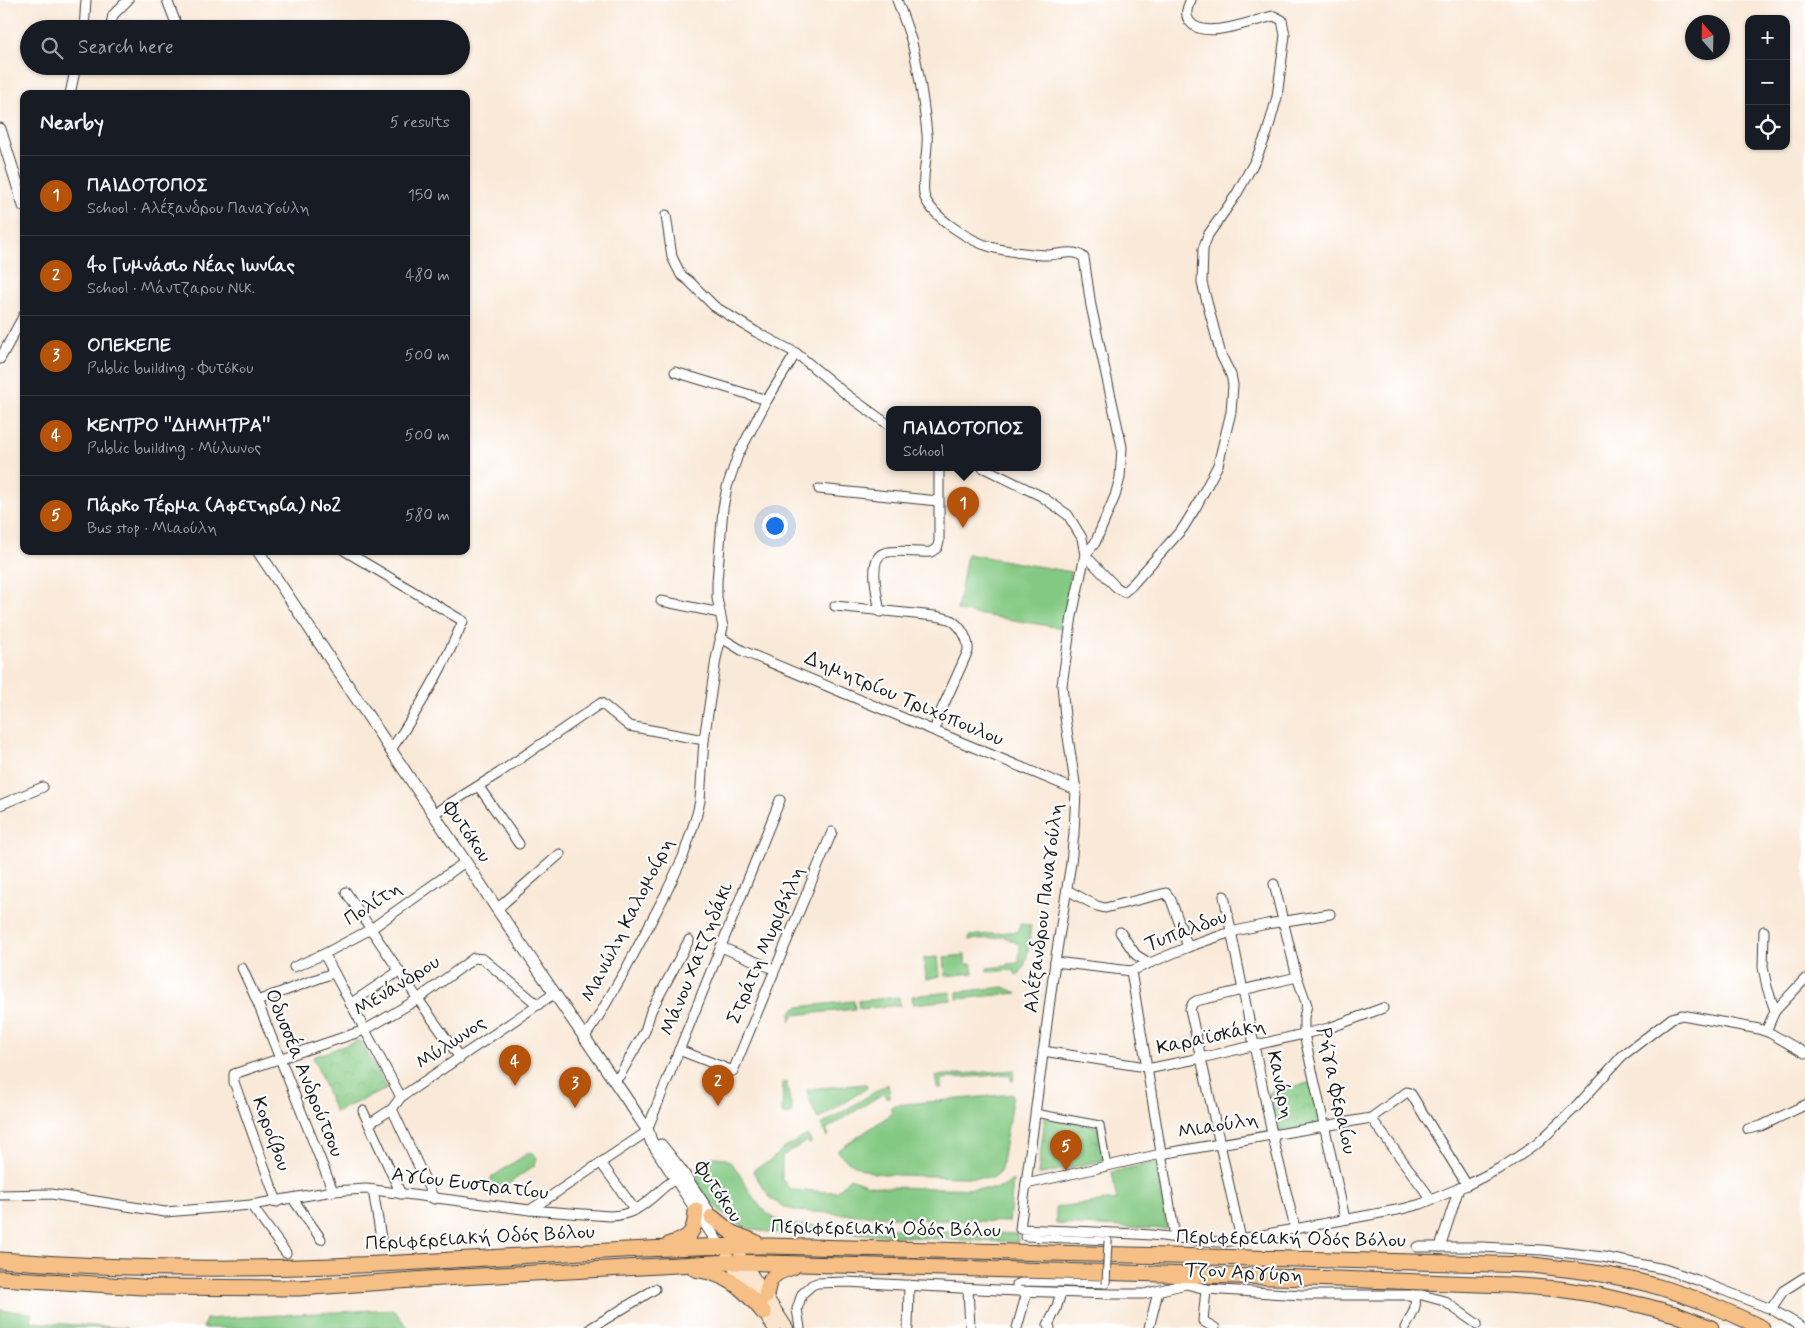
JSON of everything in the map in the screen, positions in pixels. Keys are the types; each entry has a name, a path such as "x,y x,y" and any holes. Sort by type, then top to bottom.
{"main road":[{"path":"655,1248 680,1241 690,1234 696,1224 696,1210"},
{"path":"712,1218 732,1233 769,1246"},
{"name":"Φυτόκου","path":"726,1246 766,1296 787,1328"},
{"name":"Περιφερειακή Οδός Βόλου","path":"0,1260 90,1266 250,1268 334,1266 655,1248 769,1246 1533,1265 1585,1271 1662,1288 1712,1305 1762,1328"},
{"name":"Περιφερειακή Οδός Βόλου","path":"0,1278 142,1287 261,1288 326,1286 738,1262 1308,1278 1526,1286 1578,1291 1645,1306 1711,1328"},
{"name":"Φυτόκου","path":"738,1262 764,1313 774,1328"},
{"path":"766,1296 769,1282 774,1275 801,1264"},
{"path":"666,1265 710,1272 725,1277 742,1288 764,1313"}],"street":[{"path":"85,20 86,0"},
{"path":"112,20 113,15 128,0"},
{"path":"167,0 175,20"},
{"path":"897,0 911,41 927,134 924,196 931,208 949,225 978,242 992,247 1048,255 1077,254 1082,255 1084,258 1091,306 1122,447 1120,478 1115,496 1095,543 1085,555 1116,587 1124,592 1183,528 1218,465 1231,412 1233,385 1231,375 1221,355 1202,283 1203,249 1208,236 1236,195 1261,149 1273,116 1285,30 1282,20 1274,16 1220,29 1208,30 1197,28 1187,18 1186,12 1191,0"},
{"path":"71,90 74,75"},
{"path":"0,129 20,193"},
{"path":"666,216 672,257 681,275 714,306 756,332 796,353 847,395 886,422"},
{"path":"0,359 20,330"},
{"name":"Μανώλη Καλομοίρη","path":"584,1038 626,969 683,857 700,801 704,740 723,623 717,598 717,582 722,544 723,508 727,487 738,455 796,353"},
{"path":"675,372 768,400"},
{"path":"880,612 875,572 876,560 880,555 886,553 931,552 937,548 939,542 939,471"},
{"name":"Αλέξανδρου Παναγούλη","path":"990,471 1041,496 1068,515 1082,538 1085,555 1072,616 1062,685 1076,790 1074,833 1035,1113 1026,1184 1023,1233"},
{"path":"819,489 938,501"},
{"name":"Φυτόκου","path":"261,555 390,751 614,1081 696,1210 726,1246"},
{"path":"352,555 462,621 457,635 420,704 390,751"},
{"path":"660,601 720,613"},
{"path":"835,606 935,616 952,620 964,634 968,641 968,651 937,720 935,731"},
{"name":"Δημητρίου Τριχόπουλου","path":"720,637 743,651 1076,790"},
{"path":"433,814 478,787 601,703 629,726 704,740"},
{"path":"0,805 43,787"},
{"path":"478,787 519,844"},
{"name":"Μάνου Χατζηδάκι","path":"647,1131 780,800"},
{"name":"Στράτη Μυριβήλη","path":"680,1050 733,1071 832,832"},
{"path":"497,909 560,854"},
{"name":"Πολίτη","path":"294,966 324,954 371,928 465,862"},
{"name":"Ρήγα Φεραίου","path":"1274,884 1297,977 1308,1006 1304,1017 1304,1034 1345,1219"},
{"path":"1066,890 1104,908 1166,893 1171,900 1188,947"},
{"path":"346,892 460,1058"},
{"name":"Κανάρη","path":"1224,896 1272,1134 1295,1228"},
{"name":"Τυπάλδου","path":"1055,962 1131,971 1188,947 1231,932 1283,921 1330,914"},
{"path":"1764,931 1765,975 1775,1011"},
{"path":"1120,932 1136,955 1149,963"},
{"path":"614,1081 620,1075 645,1031 652,1011 689,940"},
{"path":"721,947 774,969"},
{"path":"324,954 401,1097"},
{"name":"Μενάνδρου","path":"233,1077 237,1073 365,1030 418,999 470,960 478,958 483,959 538,1005"},
{"name":"Οδυσσέα Ανδρούτσου","path":"242,968 333,1191"},
{"path":"350,1004 399,971"},
{"path":"1131,971 1174,1237"},
{"path":"257,1001 333,973"},
{"path":"1241,1239 1190,1009 1196,1001 1297,977"},
{"path":"1766,1031 1775,1011 1805,979"},
{"name":"Μύλωνος","path":"369,1124 392,1108 401,1097 555,993"},
{"name":"Καραϊσκάκη","path":"1043,1051 1146,1068 1201,1058 1338,1026 1383,1008"},
{"path":"1023,1233 1174,1237 1208,1242 1241,1239 1402,1209 1463,1187 1504,1166 1538,1143 1577,1106 1622,1056 1672,1018 1682,1015 1766,1031 1805,1053"},
{"name":"Κοροίβου","path":"233,1077 277,1202"},
{"name":"Μιαούλη","path":"1026,1184 1161,1154 1371,1118 1405,1093 1409,1093 1463,1187"},
{"path":"1748,1129 1761,1126 1805,1105"},
{"path":"392,1108 434,1199"},
{"path":"363,1111 401,1194"},
{"path":"1035,1113 1100,1125 1107,1166"},
{"path":"1371,1118 1431,1199"},
{"path":"530,1210 647,1131"},
{"name":"Φυτόκου","path":"647,1131 656,1137 680,1169 712,1218 726,1246"},
{"path":"601,1163 635,1210"},
{"name":"Αγίου Ευστρατίου","path":"0,1195 51,1194 165,1212 277,1202 333,1191 373,1190 530,1210 610,1216 623,1215 635,1210 648,1202 675,1178"},
{"path":"1440,1247 1463,1187"},
{"path":"373,1190 381,1238"},
{"path":"293,1199 321,1239"},
{"path":"250,1205 286,1253"},
{"path":"1017,1328 1022,1292 1016,1284 1021,1282 1106,1284 1108,1241 1023,1233"},
{"path":"1417,1247 1525,1249 1612,1259 1674,1272 1770,1309 1804,1328"},
{"path":"1770,1309 1783,1291 1805,1277"},
{"name":"Τζον Αργύρη","path":"800,1328 797,1310 802,1294 812,1285 837,1282 1022,1292 1137,1295 1158,1292 1186,1284 1206,1289 1302,1295 1429,1296 1444,1301 1478,1324"},
{"path":"908,1328 909,1285"},
{"path":"968,1288 970,1328"},
{"path":"591,1328 655,1289"},
{"path":"1206,1289 1203,1321 1215,1328"},
{"path":"1149,1328 1158,1292"},
{"path":"1049,1327 1061,1293"},
{"path":"1405,1328 1416,1306 1416,1299 1413,1295"}],"green space":[{"path":"967,554 1071,572 1062,628 957,611"},
{"path":"1020,924 1031,925 1028,953 1024,967 1016,976 1014,970 987,972 987,968 1019,963 1020,945 1005,937 969,940 969,936 1019,931"},
{"path":"965,955 965,964 972,964 973,973 946,976 944,957"},
{"path":"938,957 940,976 926,979 924,958"},
{"path":"1004,987 1017,993 957,999 957,992"},
{"path":"951,992 951,1000 913,1004 912,996"},
{"path":"899,997 900,1005 859,1009 858,1001"},
{"path":"854,1001 855,1009 794,1015 790,1022 791,1012 798,1007"},
{"path":"360,1040 387,1089 335,1112 313,1057"},
{"path":"1014,1070 1012,1082 1010,1074 942,1079 942,1088 937,1088 935,1076"},
{"path":"783,1082 787,1083 792,1110 792,1113 786,1115 782,1113"},
{"path":"1313,1082 1322,1123 1277,1132 1268,1092"},
{"path":"866,1084 867,1088 818,1119 812,1107 807,1089"},
{"path":"888,1084 890,1096 887,1098 884,1093 826,1129 829,1135 827,1137 821,1125"},
{"path":"1013,1094 1001,1169 993,1178 874,1173 846,1160 837,1151 893,1113 890,1108 894,1105"},
{"path":"1045,1117 1098,1127 1104,1160 1038,1175"},
{"path":"807,1135 811,1141 810,1145 807,1141 782,1156 782,1179 791,1190 837,1192 850,1178 882,1187 997,1189 1013,1181 1009,1222 938,1220 799,1211 786,1208 771,1199 753,1172 757,1167 770,1161 780,1151"},
{"path":"528,1153 534,1154 537,1157 535,1165 503,1188 497,1190 492,1187 490,1181 492,1177"},
{"path":"713,1157 724,1158 731,1163 761,1207 769,1215 786,1223 796,1225 1017,1234 1018,1242 948,1240 846,1233 774,1233 751,1229 742,1226 723,1213 706,1196 700,1186 697,1177 697,1167 703,1161"},
{"path":"1156,1162 1167,1229 1056,1224 1056,1207 1117,1200 1112,1172"},
{"path":"393,1309 408,1328 203,1328 206,1319"},
{"path":"0,1310 31,1313 32,1322 128,1328 0,1328"}],"place":[{"name":"ΠΑΙΔΟΤΟΠΟΣ","path":"963,528"},
{"name":"ΚΕΝΤΡΟ ''ΔΗΜΗΤΡΑ''","path":"515,1086"},
{"name":"4ο Γυμνάσιο Νέας Ιωνίας","path":"718,1106"},
{"name":"ΟΠΕΚΕΠΕ","path":"575,1108"},
{"name":"Πάρκο Τέρμα (Αφετηρία) Νο2","path":"1066,1171"}]}
